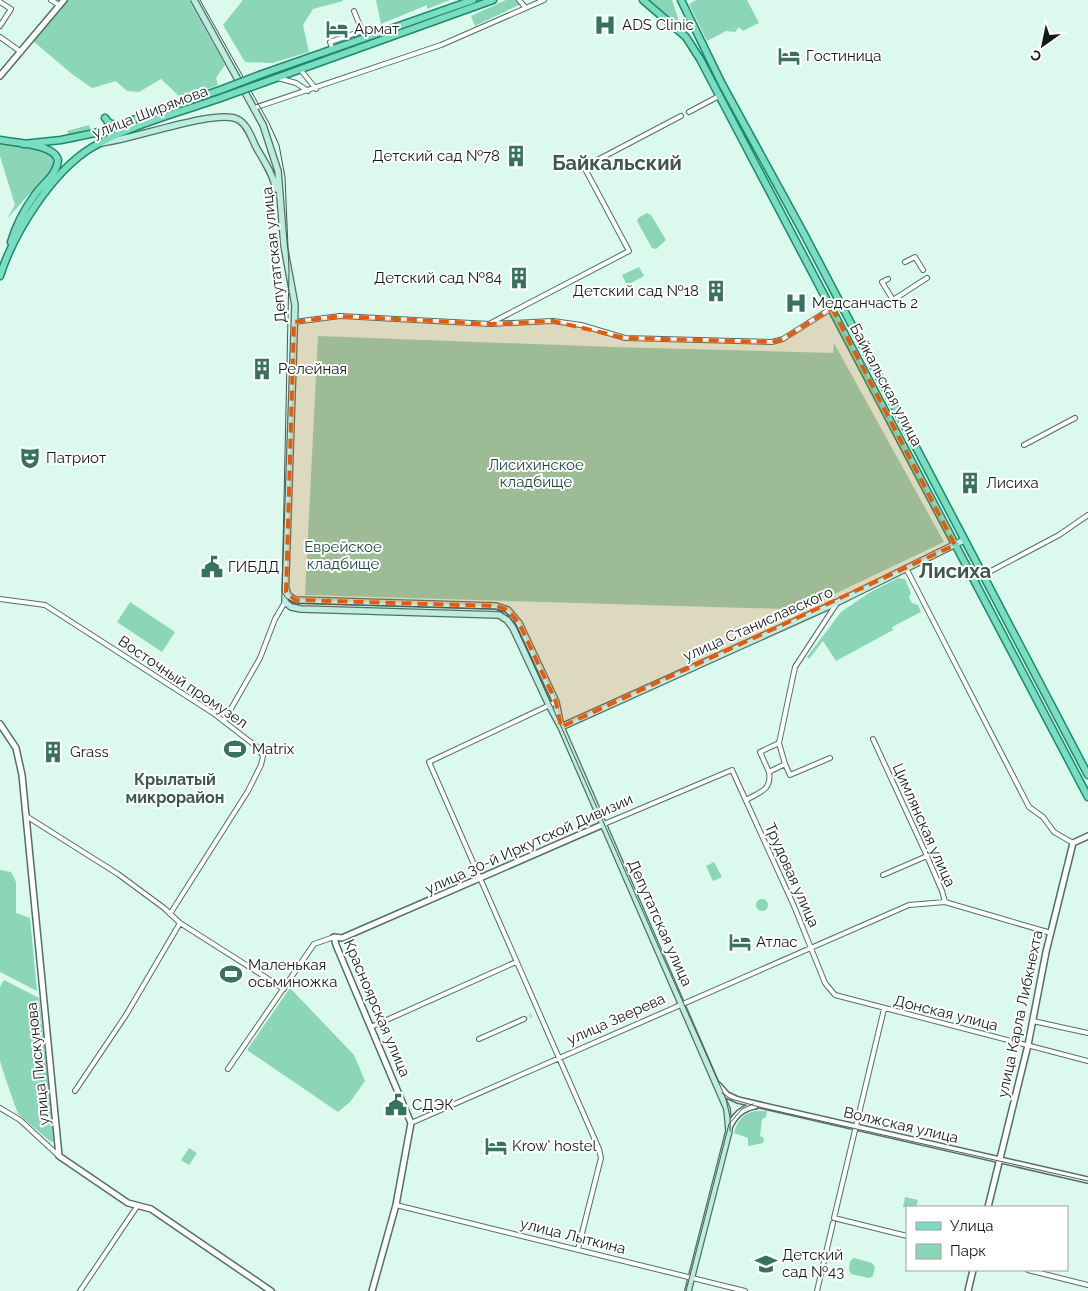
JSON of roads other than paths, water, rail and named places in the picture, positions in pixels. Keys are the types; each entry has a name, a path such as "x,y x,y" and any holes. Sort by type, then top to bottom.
{"main road":[{"name":"Депутатская улица","path":"194,0 254,108 269,140 278,171 284,246 295,305 285,589 289,597 297,600 502,608 513,614 519,623 556,702 561,727"},
{"path":"276,77 333,50 473,0"},
{"path":"23,144 73,138 124,124 262,74 300,69 493,0"},
{"name":"Байкальская улица","path":"643,0 689,41 832,308 1088,797"},
{"name":"Байкальская улица","path":"681,0 722,84 803,232 1088,775"},
{"name":"улица Ширямова","path":"0,276 8,255 24,224 49,188 87,150 136,128 276,77"},
{"path":"153,106 162,110"},
{"path":"101,143 126,139 185,122 232,117 239,120 245,126 275,181 280,211"},
{"path":"105,118 113,125 124,124"},
{"path":"0,140 52,151 57,156 58,162 55,171 34,195 15,227 8,255"},
{"path":"259,152 266,155 270,154 269,140"},
{"name":"улица Станиславского","path":"561,727 838,602 964,540"},
{"path":"285,589 285,602"},
{"name":"Депутатская улица","path":"285,602 290,606 301,609 499,615 514,628 604,824 727,1109 729,1130 688,1291"}],"street":[{"path":"51,0 60,5"},
{"path":"0,76 64,0"},
{"path":"519,0 525,7"},
{"path":"254,108 316,89 441,45 544,0"},
{"path":"0,2 11,9 0,26"},
{"path":"333,50 330,42 362,31 354,11"},
{"path":"0,37 21,52"},
{"path":"300,69 316,89"},
{"path":"276,77 296,83 308,91"},
{"path":"689,112 719,96"},
{"path":"490,324 629,251 584,166 681,116"},
{"path":"906,262 915,257 923,270"},
{"path":"888,278 882,282 892,300 927,278"},
{"path":"294,322 340,316 490,324 553,321 581,325 625,338 772,342 783,339 832,308"},
{"path":"1024,445 1075,418"},
{"path":"974,580 1059,535 1088,515"},
{"path":"906,568 1029,807 1043,817 1054,832 1073,843 1088,836"},
{"name":"Восточный промузел","path":"0,599 45,605 224,722 257,747 263,756 261,765 248,791 170,914"},
{"path":"224,722 260,658 275,619 285,602"},
{"path":"830,758 790,775 779,743 795,666 838,602"},
{"path":"556,702 429,762 601,1158 578,1249"},
{"name":"улица Пискунова","path":"0,724 20,756 59,1156"},
{"name":"Цимлянская улица","path":"873,738 927,856 945,902 1050,933"},
{"path":"746,800 768,788 771,782 769,772 760,752 779,743"},
{"path":"769,772 785,764"},
{"name":"улица 30-й Иркутской Дивизии","path":"334,937 342,938 732,770"},
{"name":"Трудовая улица","path":"732,770 830,990"},
{"path":"26,816 118,874 180,923 284,988"},
{"name":"улица Карла Либкнехта","path":"988,1206 1028,1045 1050,933 1073,843"},
{"path":"883,875 927,856"},
{"name":"улица Зверева","path":"411,1123 909,904 945,902"},
{"path":"74,1090 126,1015 180,923"},
{"path":"228,1069 314,944 334,937"},
{"name":"Красноярская улица","path":"334,937 411,1123"},
{"path":"371,1027 516,962"},
{"name":"Донская улица","path":"830,990 842,998 1088,1060"},
{"path":"817,1291 884,1009"},
{"path":"532,1015 538,1013"},
{"path":"480,1039 524,1018"},
{"path":"1032,1021 1088,1033"},
{"name":"Волжская улица","path":"716,1082 723,1092 731,1098 1088,1180"},
{"name":"Депутатская улица","path":"729,1130 734,1118 743,1110 754,1106 763,1106"},
{"path":"0,1108 20,1120 59,1156 128,1203 151,1209 271,1291"},
{"path":"372,1291 396,1205 411,1123"},
{"path":"80,1291 138,1205"},
{"name":"улица Лыткина","path":"396,1205 745,1291"},
{"path":"833,1221 906,1236"},
{"path":"968,1291 973,1271"},
{"path":"1032,1271 1088,1285"}],"tunnel":[{"path":"524,1019 532,1015"}],"tram line":[{"path":"200,0 269,123 279,145 285,177 289,271 282,592 286,598 295,603 496,609 504,611 513,618 726,1099 730,1117 730,1131"},
{"path":"722,1093 731,1099 763,1108 1088,1181"},
{"path":"686,1291 729,1124 742,1109 753,1104"}],"place":[{"name":"ADS Clinic","path":"605,25"},
{"name":"Армат","path":"337,29"},
{"name":"Гостиница","path":"789,56"},
{"name":"Детский сад №78","path":"516,156"},
{"name":"Детский сад №84","path":"519,278"},
{"name":"Детский сад №18","path":"716,291"},
{"name":"Медсанчасть 2","path":"796,303"},
{"name":"Релейная","path":"262,369"},
{"name":"Патриот","path":"30,458"},
{"name":"Лисиха","path":"970,483"},
{"name":"ГИБДД","path":"212,567"},
{"name":"Matrix","path":"235,749"},
{"name":"Grass","path":"53,752"},
{"name":"Атлас","path":"740,942"},
{"name":"Маленькая осьминожка","path":"231,974"},
{"name":"СДЭК","path":"396,1105"},
{"name":"Krow' hostel","path":"496,1146"},
{"name":"Детский сад №43","path":"766,1264"}],"district":[{"name":"Байкальский","path":"617,163"},
{"name":"Лисиха","path":"955,571"},
{"name":"Крылатый микрорайон","path":"175,788"}],"park label":[{"name":"Лисихинское кладбище","path":"536,474"},
{"name":"Еврейское кладбище","path":"343,556"}]}
